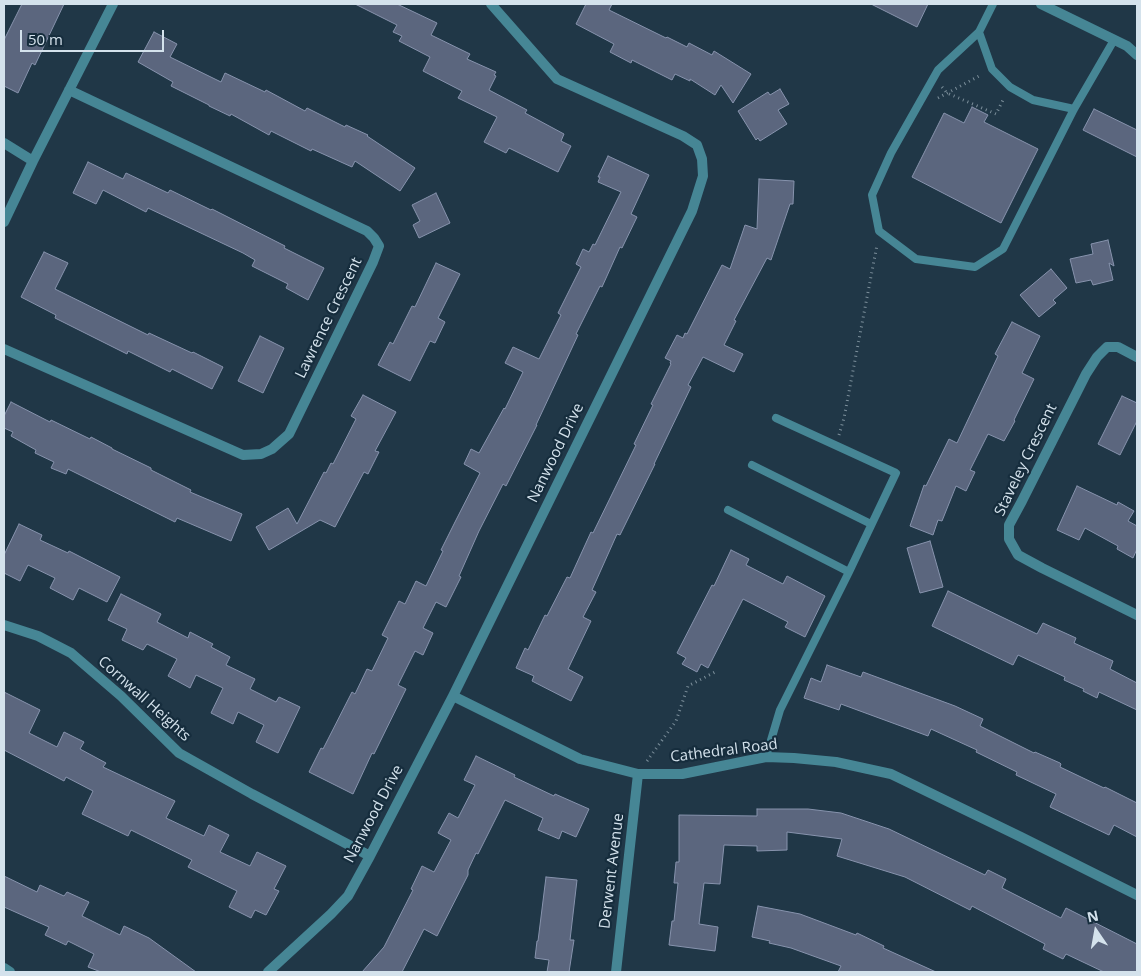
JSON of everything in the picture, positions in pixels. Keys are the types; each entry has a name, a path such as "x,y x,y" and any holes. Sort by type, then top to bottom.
{"street":[{"path":"4,222 113,4"},
{"name":"Nanwood Drive","path":"268,972 348,896 370,856 453,696 692,211 703,176 702,159 697,145 683,136 557,79 492,4"},
{"path":"1041,4 1127,46 1137,55"},
{"name":"Lawrence Crescent","path":"4,349 244,455 261,454 272,449 289,434 379,246 367,231 69,90"},
{"path":"4,144 33,161"},
{"name":"Staveley Crescent","path":"1137,357 1118,347 1107,347 1097,357 1086,374 1009,525 1009,539 1018,555 1137,615"},
{"name":"Cornwall Heights","path":"4,625 38,636 71,653 121,696 179,753 370,856"},
{"name":"Cathedral Road","path":"453,696 580,759 638,774 682,774 766,757 836,762 891,774 1137,895"},
{"name":"Derwent Avenue","path":"616,972 638,774"},
{"path":"4,968 10,972"}],"lane":[{"path":"993,4 979,32 938,70 891,153 872,195 879,231 916,259 975,267 1003,249 1074,109 1114,40"},
{"path":"979,32 992,69 1010,86 1033,100 1074,109"},
{"path":"766,757 780,710 849,572 896,472 776,418"},
{"path":"752,464 871,524"},
{"path":"728,510 849,572"}],"path":[{"path":"915,110 992,69"},
{"path":"938,70 940,84 947,93 996,114 1010,86"},
{"path":"837,445 844,418 879,231"},
{"path":"638,774 676,721 688,686 717,671"}],"building":[{"path":"22,4 64,4 35,65 32,63 18,93 4,86 4,40"},
{"path":"355,4 397,4 437,23 431,35 470,54 467,59 496,72 489,90 527,110 525,113 564,134 561,141 571,146 558,172 509,148 506,153 484,142 497,117 458,98 462,91 423,71 430,57 399,41 402,36 393,32 397,25"},
{"path":"586,4 612,4 609,10 687,47 689,43 712,55 714,51 751,74 733,103 721,85 715,95 690,79 690,81 675,74 672,80 632,60 631,63 610,52 614,44 576,24"},
{"path":"871,4 928,4 917,27"},
{"path":"154,32 177,44 170,57 221,82 225,73 265,92 266,90 305,111 307,108 345,127 346,125 368,135 415,168 400,191 355,161 352,167 312,149 311,151 271,131 269,135 231,114 230,116 209,106 171,86 173,82 138,62"},
{"path":"780,89 789,104 778,110 787,124 760,141 758,138 756,140 738,111 768,92 770,95"},
{"path":"972,107 988,115 984,122 1038,149 1001,223 912,177 944,113 964,123"},
{"path":"1094,109 1137,130 1137,157 1083,130"},
{"path":"608,156 649,175 631,214 637,217 576,334 578,335 537,425 506,486 503,484 479,531 459,576 461,577 446,607 436,602 423,628 433,633 423,655 415,651 398,685 406,689 374,754 372,753 353,794 309,772 352,692 355,694 367,669 372,671 388,638 382,635 399,601 405,604 416,581 426,586 443,551 441,550 480,473 464,464 471,449 479,453 505,409 523,372 505,363 513,347 539,359 561,315 558,313 581,267 576,264 583,249 589,252 593,244 595,245 621,192 598,182 600,177 598,177"},
{"path":"88,162 123,179 126,173 168,193 170,190 212,209 324,268 308,300 286,288 288,284 252,266 255,260 243,253 148,208 146,212 103,190 96,204 73,193"},
{"path":"759,179 794,181 793,204 790,204 771,260 767,258 734,320 736,321 724,345 743,354 734,372 703,357 688,385 691,387 655,464 620,535 617,534 592,590 596,592 583,617 591,621 568,669 583,677 571,701 532,681 534,676 516,668 525,648 528,650 567,577 570,578 591,532 593,533 636,445 634,444 653,405 651,404 671,364 671,361 665,358 677,335 683,338 685,333 687,334 722,265 730,269 745,225 757,229"},
{"path":"436,193 450,223 419,238 413,225 420,221 412,205"},
{"path":"1108,240 1114,266 1109,263 1113,280 1093,285 1091,280 1076,283 1070,259 1093,254 1091,244"},
{"path":"44,252 68,263 55,289 148,335 149,333 223,367 212,389 172,369 170,372 128,351 127,354 55,318 56,315 21,297"},
{"path":"436,263 460,274 438,318 445,322 435,343 430,341 410,381 378,365 390,342 393,344 412,306 415,307"},
{"path":"1051,269 1067,288 1053,300 1056,303 1039,317 1020,295"},
{"path":"1012,322 1040,336 1022,373 1034,379 1015,421 1004,441 988,434 970,470 975,472 966,491 956,486 942,521 938,520 933,535 910,526 924,485 926,486 949,439 957,443 998,356 995,354"},
{"path":"260,336 284,348 263,393 238,381"},
{"path":"363,395 396,412 375,451 379,452 368,474 364,472 335,527 320,520 269,550 256,527 288,508 297,524 324,472 326,473 331,463 333,464 356,419 351,416"},
{"path":"1122,396 1137,403 1137,421 1120,455 1098,444"},
{"path":"11,402 50,422 51,420 90,439 91,437 191,490 190,492 242,514 231,541 177,518 175,522 68,469 66,474 51,468 54,462 35,453 36,450 11,436 13,432 4,428 4,416"},
{"path":"1077,486 1117,505 1118,502 1134,511 1128,521 1137,526 1137,549 1133,558 1117,549 1118,546 1085,528 1079,540 1057,530"},
{"path":"19,524 42,535 40,540 68,553 69,551 120,577 107,602 79,588 73,600 50,588 55,578 28,565 20,581 4,573 4,555"},
{"path":"930,541 943,587 920,593 907,548"},
{"path":"731,550 749,559 746,565 783,584 787,576 825,596 805,637 785,627 788,622 743,599 708,668 701,664 697,672 682,664 686,658 677,653 712,585 714,586"},
{"path":"948,591 1037,634 1043,623 1076,638 1074,643 1113,661 1110,669 1137,683 1137,710 1099,692 1097,698 1083,691 1084,689 1064,680 1065,677 1018,655 1013,665 932,626"},
{"path":"121,594 161,614 157,622 188,638 190,632 213,644 211,647 230,657 226,665 255,679 250,689 276,702 279,697 300,707 278,753 256,742 264,725 238,712 233,724 211,713 223,688 196,675 190,688 168,676 177,659 147,644 143,650 122,640 127,629 108,620"},
{"path":"827,665 861,677 863,672 955,706 983,719 980,726 1034,753 1060,763 1060,767 1137,803 1137,837 1114,825 1109,835 1050,807 1056,794 1016,775 1017,772 976,752 977,750 931,729 928,736 841,704 839,710 804,698 811,678 821,682"},
{"path":"4,692 40,710 29,733 57,747 64,732 84,742 80,749 106,763 103,767 175,801 166,818 204,836 209,825 229,835 220,852 250,866 257,852 286,866 274,889 279,891 266,915 255,910 251,918 229,907 237,891 188,867 192,860 131,830 128,836 82,814 93,791 66,777 64,781 4,750"},
{"path":"476,756 554,796 555,794 589,809 576,837 562,831 559,839 538,830 543,818 505,800 478,854 476,853 468,870 468,875 437,936 424,929 402,972 362,972 384,947 413,890 411,889 422,866 434,872 451,840 438,833 449,813 458,818 475,785 464,780"},
{"path":"757,809 808,809 841,813 889,829 985,875 988,870 1006,879 1002,888 1061,918 1066,908 1137,944 1137,972 1104,972 1066,954 1063,959 1043,949 1045,944 972,906 970,910 905,877 837,856 842,839 787,832 787,850 757,851 757,846 724,845 720,884 704,883 699,924 718,927 715,951 669,945 672,921 674,921 678,883 674,883 676,862 679,862 679,815 757,816"},
{"path":"4,876 37,892 40,885 64,896 67,892 89,902 82,916 120,935 124,926 149,938 196,972 101,972 88,967 94,954 68,941 66,945 45,935 49,927 4,907"},
{"path":"546,877 577,880 570,940 574,940 569,972 547,972 549,960 535,958"},
{"path":"758,906 800,914 856,935 857,933 884,946 883,948 936,972 838,972 841,966 791,948 769,943 770,941 752,937"}]}
